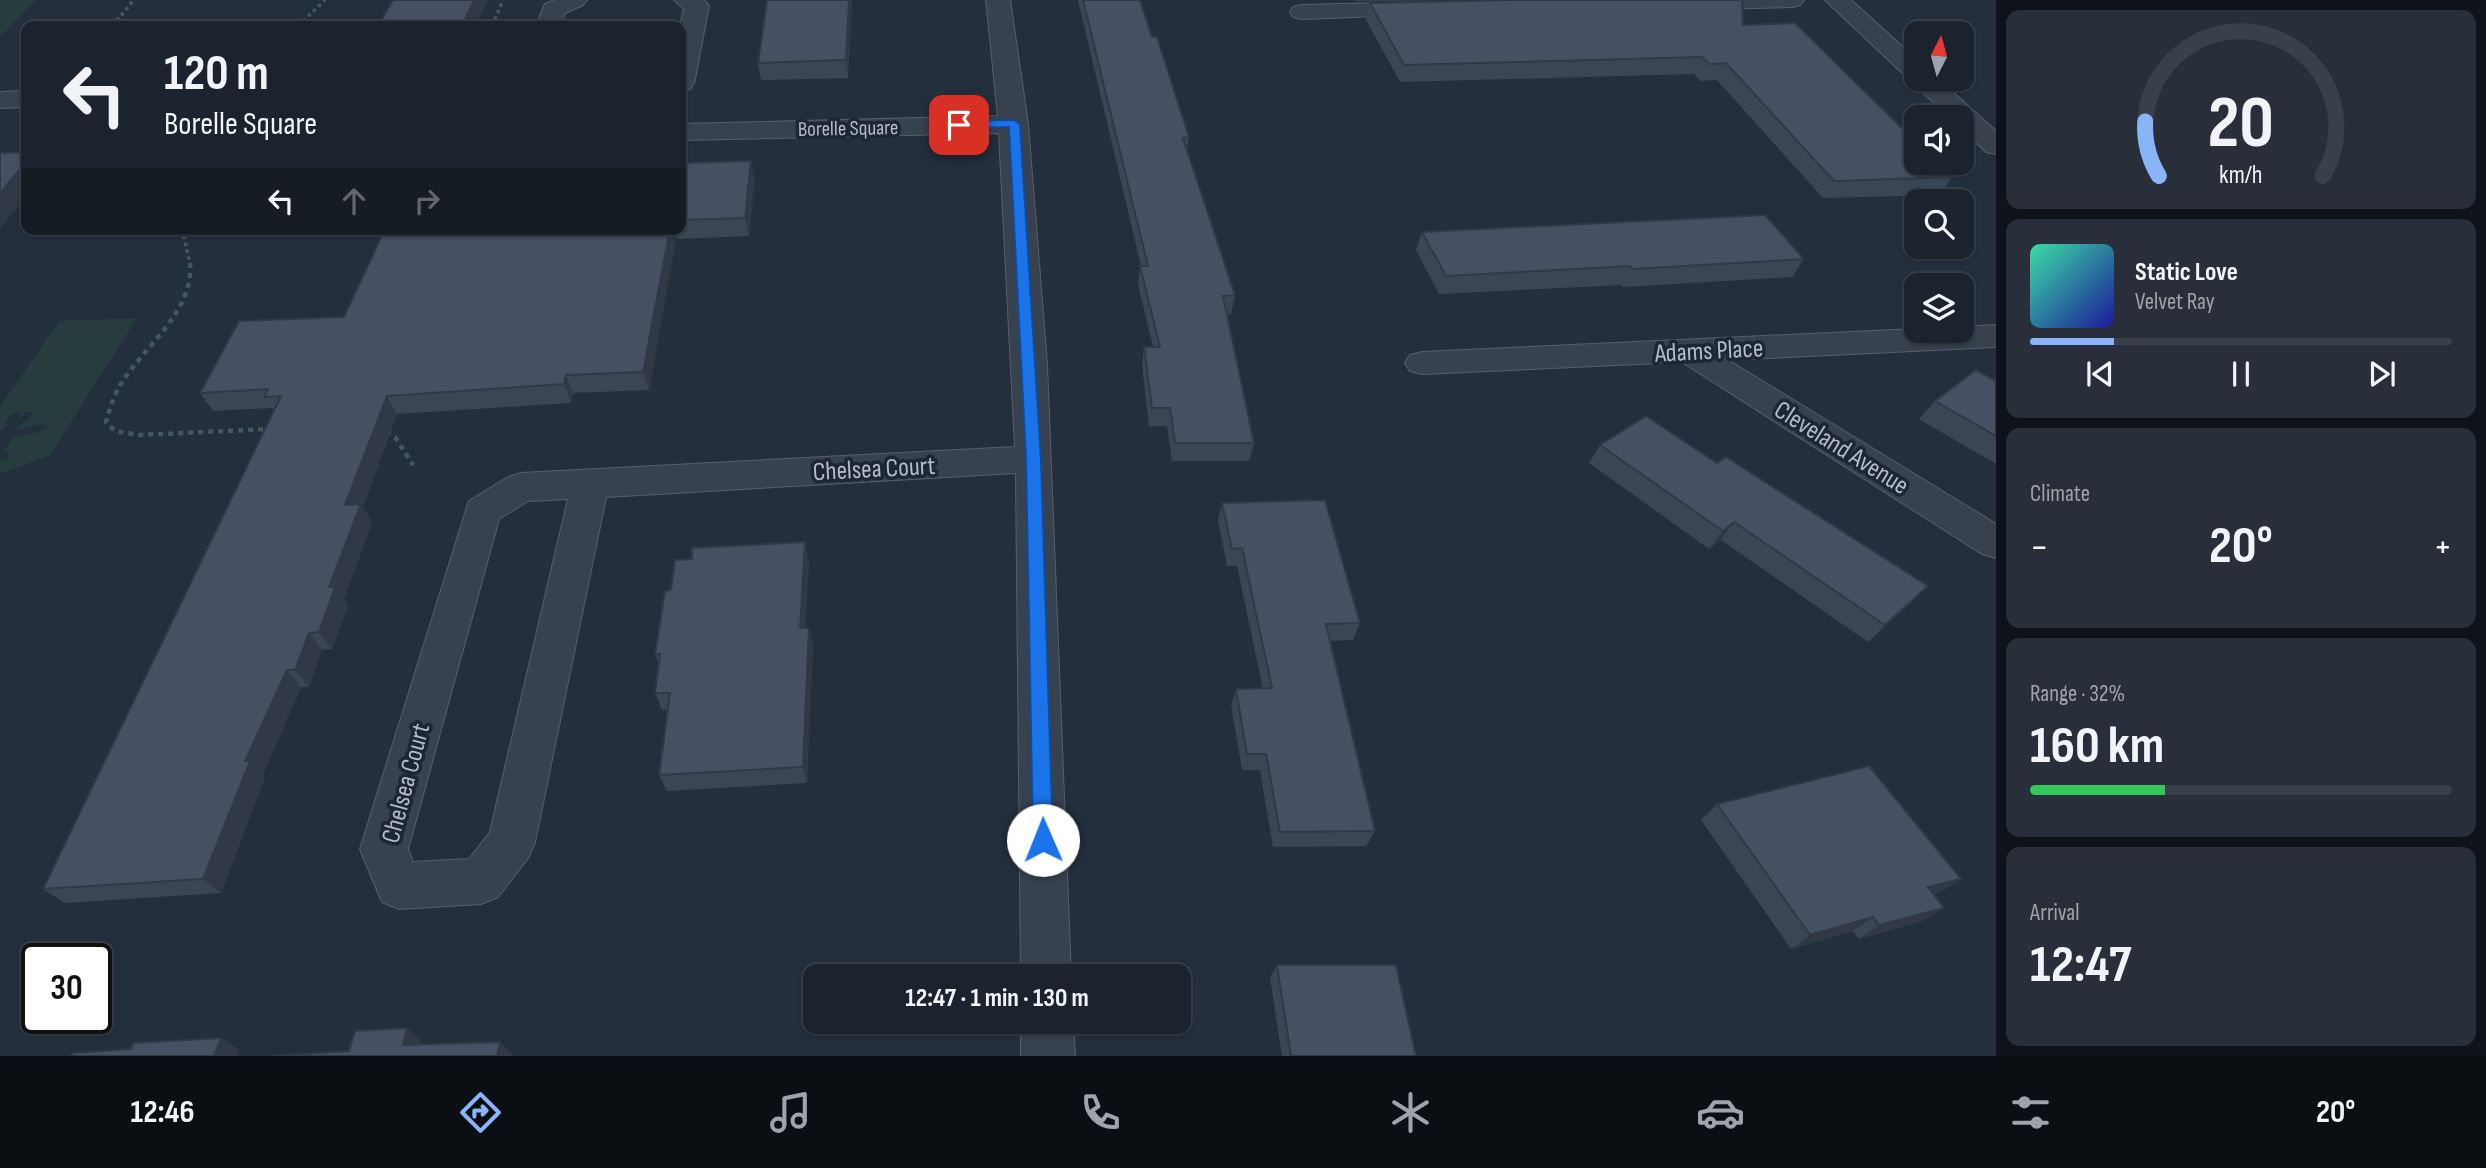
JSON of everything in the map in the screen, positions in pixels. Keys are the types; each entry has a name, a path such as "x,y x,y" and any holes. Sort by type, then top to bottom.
{"street":[{"path":"550,21 554,9 575,0"},
{"path":"686,0 696,6 686,57"},
{"path":"998,0 1014,124 1033,459 1046,964"},
{"path":"1666,3 1792,0"},
{"path":"1837,0 1904,62"},
{"path":"1302,12 1442,9"},
{"path":"1936,91 1996,146"},
{"path":"0,100 21,99"},
{"name":"Borelle Square","path":"686,132 1014,124"},
{"name":"Adams Place","path":"1422,363 1996,335"},
{"name":"Cleveland Avenue","path":"1689,351 1996,543"},
{"name":"Chelsea Court","path":"590,484 511,842 481,881 399,886 384,849 482,512 521,487 1033,459"},
{"path":"1047,1034 1048,1056"}],"path":[{"path":"116,21 134,0"},
{"path":"303,21 325,0"},
{"path":"494,21 503,0"},
{"path":"183,235 190,276 186,293 174,313 133,364 114,397 106,422 115,431 139,435 276,428"},
{"path":"379,428 395,437 414,465"}],"green space":[{"path":"0,0 36,0 0,37"},
{"path":"137,318 50,455 0,474 0,460 7,459 10,454 4,450 14,437 44,431 49,425 40,424 17,430 33,413 26,412 18,420 20,413 12,413 5,422 7,425 0,431 0,407 59,321"}],"building":[{"path":"393,0 474,0 464,21 381,21"},
{"path":"767,0 849,0 846,60 758,63"},
{"path":"1083,0 1140,0 1152,37 1157,37 1189,137 1183,138 1235,295 1223,296 1254,443 1175,443 1170,408 1152,408 1144,347 1160,347 1140,266 1148,266"},
{"path":"1742,0 1743,25 1795,23 1904,130 1904,175 1952,177 1834,181 1726,63 1709,64 1702,57 1404,65 1370,3"},
{"path":"21,152 21,168 0,193 0,153"},
{"path":"751,161 745,218 686,220 686,163"},
{"path":"1765,215 1804,259 1446,276 1422,232"},
{"path":"382,235 669,235 643,372 566,375 564,384 387,396 345,505 361,504 329,587 335,587 319,632 309,633 295,670 287,670 245,761 250,761 203,879 43,889 281,396 264,397 268,389 200,393 239,321 344,317"},
{"path":"1976,370 1996,381 1996,436 1935,401"},
{"path":"1646,416 1717,463 1726,457 1928,586 1885,625 1734,522 1723,531 1600,445"},
{"path":"1325,500 1360,623 1326,624 1375,831 1280,832 1266,754 1247,754 1236,689 1272,688 1242,548 1232,549 1222,503"},
{"path":"805,542 800,628 809,628 803,767 659,775 670,693 655,693 660,654 655,654 665,591 671,590 675,560 692,559 692,548"},
{"path":"1869,766 1961,879 1928,887 1944,908 1879,925 1873,917 1810,935 1717,804"},
{"path":"1277,965 1396,965 1416,1056 1291,1056"},
{"path":"407,1028 403,1045 500,1042 497,1056 270,1056 349,1051 355,1031"},
{"path":"221,1038 214,1056 71,1056 73,1053 131,1049 133,1043"}],"route":[{"path":"959,125 1014,124 1033,459 1043,840"}]}
